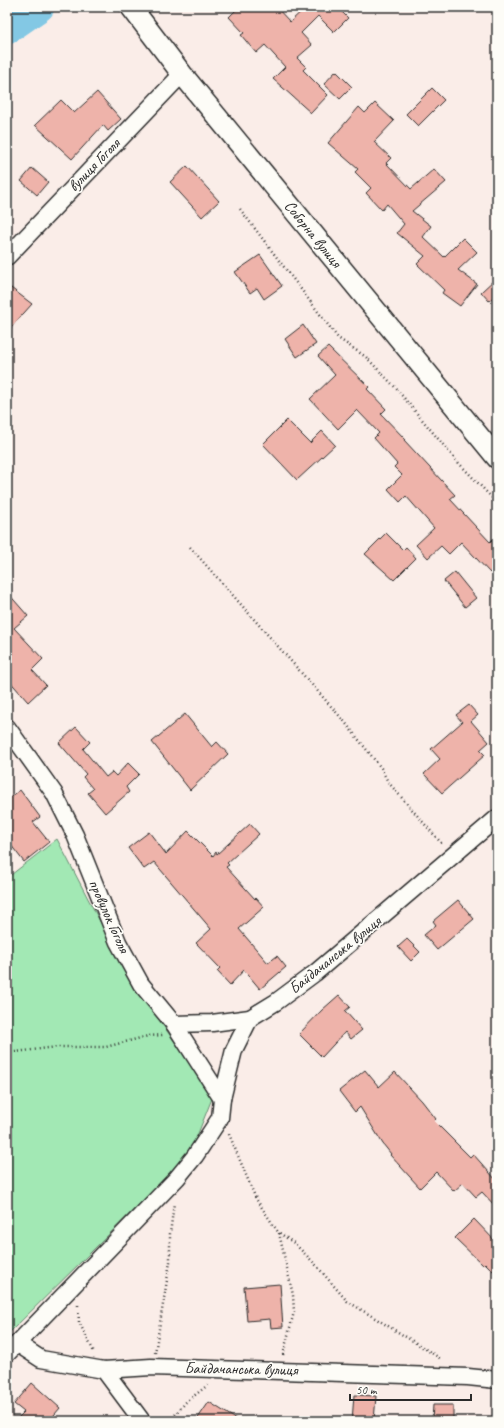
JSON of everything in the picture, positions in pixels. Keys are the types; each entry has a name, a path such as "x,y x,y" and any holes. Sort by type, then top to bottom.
{"street":[{"name":"Соборна вулиця","path":"131,7 182,74 497,458"},
{"name":"вулиця Гоголя","path":"7,257 182,74"},
{"name":"провулок Гоголя","path":"7,727 54,793 76,835 118,942 141,984 177,1030 222,1099"},
{"name":"Байдачанська вулиця","path":"497,818 315,973 276,1002 250,1018 234,1050 222,1099 220,1118 195,1156 177,1178 13,1349 41,1359 104,1370 151,1366 281,1369 468,1376 497,1380"},
{"path":"177,1030 212,1023 250,1018"},
{"path":"104,1370 142,1421"}],"path":[{"path":"240,209 338,338 366,357 394,386 455,459 497,503"},
{"path":"190,547 330,704 381,768 388,782 453,856"},
{"path":"7,1052 57,1047 106,1047 177,1030"},
{"path":"220,1118 234,1143 256,1199 278,1232 293,1296 294,1312 282,1356 281,1369"},
{"path":"151,1366 157,1345 162,1304 170,1262 170,1234 177,1178"},
{"path":"278,1232 294,1243 315,1264 347,1301 445,1362"},
{"path":"76,1283 79,1322 104,1370"},
{"path":"170,1421 186,1402 225,1368"}],"green space":[{"path":"57,839 106,933 150,1007 213,1096 193,1146 169,1175 7,1335 7,878"}],"building":[{"path":"239,7 276,7 290,22 306,7 337,7 348,18 334,32 318,16 301,33 312,45 297,58 306,67 303,70 328,95 311,113 273,79 285,67 265,45 256,53 241,35 244,33 229,17"},
{"path":"336,71 352,87 340,99 324,84"},
{"path":"432,88 444,100 418,126 406,114"},
{"path":"97,92 121,119 108,131 103,125 72,159 35,125 61,100 74,113"},
{"path":"375,103 394,121 374,142 391,158 386,163 411,189 434,169 446,182 412,211 431,226 423,237 444,257 463,238 477,252 458,270 477,284 460,306 442,293 444,290 417,264 425,256 397,233 404,224 387,204 382,210 366,193 371,188 355,172 358,169 328,143 359,107 365,113"},
{"path":"187,166 219,201 202,217 170,182"},
{"path":"32,168 48,182 37,195 21,181"},
{"path":"260,255 282,286 264,299 257,288 250,293 235,272"},
{"path":"497,277 497,294 489,301 481,292"},
{"path":"7,285 32,304 7,332"},
{"path":"303,325 316,344 297,357 285,339"},
{"path":"328,347 369,387 367,389 386,409 381,414 455,495 450,499 490,542 497,535 497,566 490,573 461,542 449,554 441,546 428,558 416,545 434,528 406,496 400,502 388,489 402,475 394,467 397,464 374,438 379,433 357,410 338,429 310,399 335,375 318,356"},
{"path":"287,420 310,443 322,431 335,445 297,480 263,444"},
{"path":"386,533 403,550 406,547 416,558 394,580 365,554"},
{"path":"455,572 476,598 465,607 444,581"},
{"path":"7,592 28,616 14,628 43,659 32,670 46,685 28,702 7,678"},
{"path":"469,705 478,715 471,721 489,742 480,750 485,755 442,793 424,774 440,759 431,749 462,722 456,715"},
{"path":"185,714 212,747 217,742 228,754 190,790 152,742"},
{"path":"76,727 90,742 83,749 106,777 112,772 116,776 128,763 139,774 126,787 129,792 105,813 88,793 93,789 83,777 86,774 59,743"},
{"path":"20,790 40,817 33,822 49,842 24,862 7,840 7,800"},
{"path":"250,824 259,834 227,863 229,865 226,867 264,907 239,929 268,963 277,956 286,967 260,989 244,970 230,985 217,971 220,968 196,943 211,929 154,862 144,869 128,848 149,832 166,854 188,831 213,856"},
{"path":"458,900 474,919 437,950 424,935 436,925 433,921"},
{"path":"407,939 420,952 411,961 398,947"},
{"path":"339,995 350,1007 345,1011 362,1030 351,1039 345,1032 322,1057 299,1034"},
{"path":"365,1070 379,1087 395,1072 422,1101 436,1119 434,1121 470,1157 473,1154 497,1181 497,1208 482,1192 476,1197 463,1183 454,1191 436,1172 420,1188 390,1155 391,1154 360,1107 355,1112 339,1091"},
{"path":"474,1219 497,1243 497,1275 485,1263 483,1265 455,1238"},
{"path":"280,1284 283,1327 271,1328 270,1319 247,1321 244,1287"},
{"path":"32,1383 60,1408 49,1421 15,1421 24,1412 14,1404"},
{"path":"354,1395 376,1396 374,1421 352,1421"},
{"path":"209,1402 239,1421 196,1421"},
{"path":"433,1405 453,1405 453,1421 432,1421"}],"waterway":[{"path":"7,30 40,7"}]}
